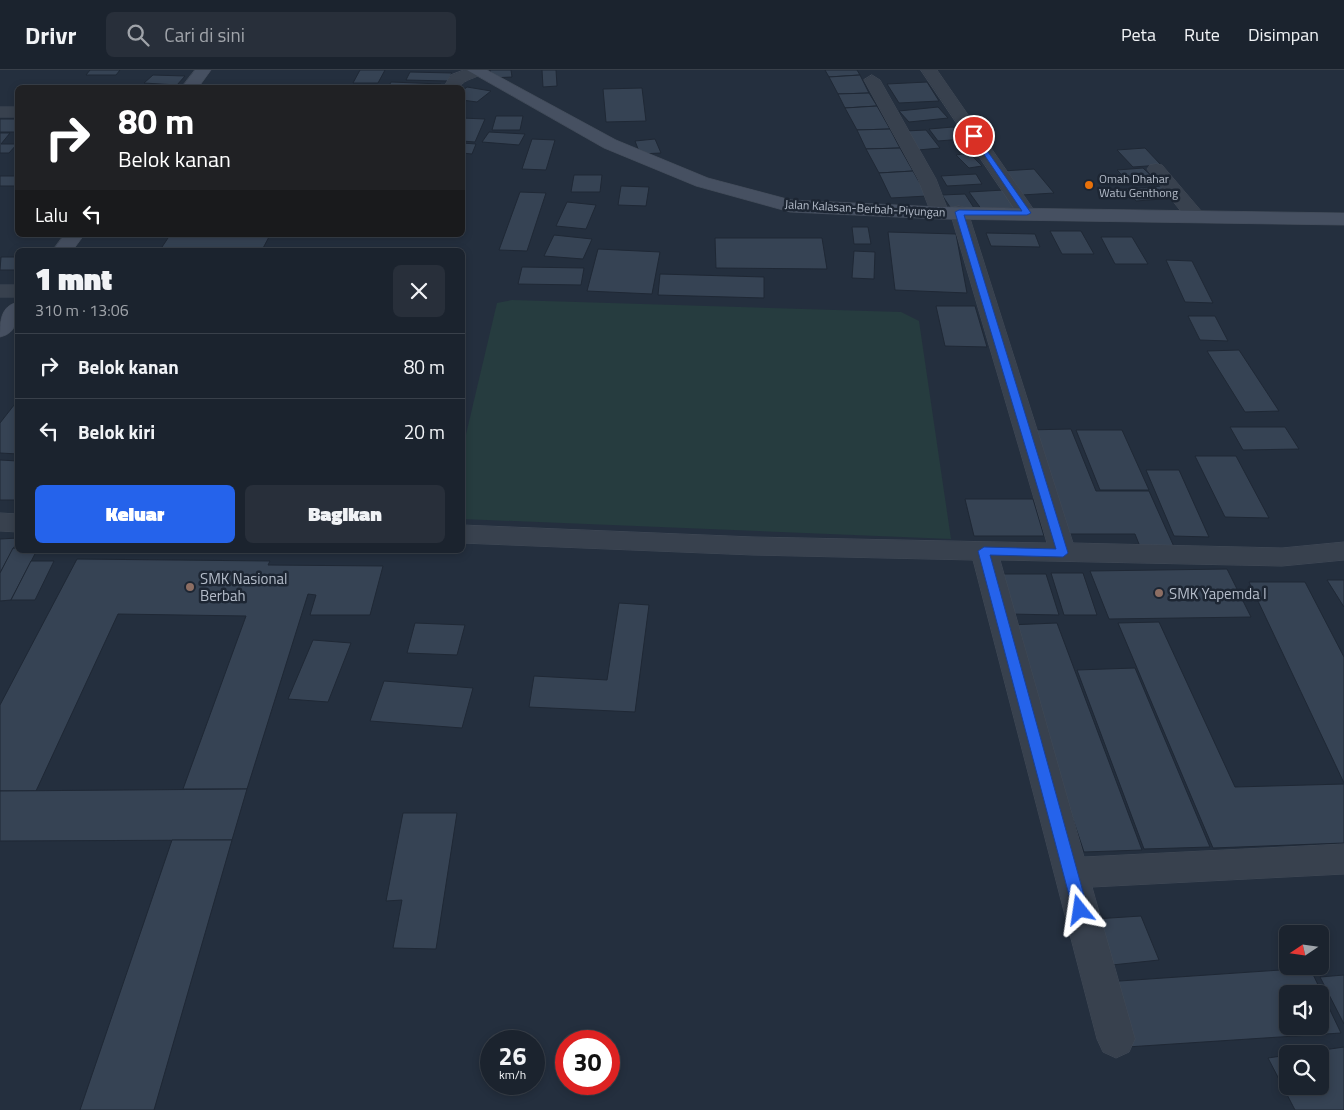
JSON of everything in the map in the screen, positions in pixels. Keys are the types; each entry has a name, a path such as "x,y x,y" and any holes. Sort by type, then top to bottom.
{"street":[{"path":"191,85 203,70"},
{"path":"453,85 457,78 476,70"},
{"name":"Jalan Kalasan-Berbah-Piyungan","path":"476,70 610,144 702,182 790,206 949,212 1344,219"},
{"path":"929,70 1027,213"},
{"path":"872,80 926,179 949,212 1063,553"},
{"path":"0,112 15,112"},
{"path":"1156,169 1195,216"},
{"path":"64,248 73,237"},
{"path":"0,291 15,291"},
{"path":"0,331 15,312"},
{"path":"0,522 15,523"},
{"path":"465,534 753,546 1282,557 1344,550"},
{"path":"984,551 1116,1039"},
{"path":"1070,873 1344,859"}],"green space":[{"path":"512,300 901,312 919,321 951,539 465,519 465,439 497,303"}],"building":[{"path":"90,70 120,70 116,75 86,75"},
{"path":"360,70 385,70 378,83 353,83"},
{"path":"490,70 511,70 512,77 491,78"},
{"path":"542,70 556,70 557,86 543,87"},
{"path":"825,70 857,70 860,75 829,77"},
{"path":"410,72 452,73 448,81 406,80"},
{"path":"153,75 185,76 177,85 144,83"},
{"path":"860,75 869,93 838,94 829,77"},
{"path":"391,82 441,84 440,85 390,85"},
{"path":"927,82 939,101 899,103 887,84"},
{"path":"467,87 491,91 477,102 465,100 465,89"},
{"path":"642,88 646,121 606,122 603,89"},
{"path":"869,93 877,106 845,108 838,94"},
{"path":"877,106 890,129 857,130 845,108"},
{"path":"938,107 948,118 909,122 899,111"},
{"path":"496,116 523,116 520,130 492,130"},
{"path":"465,118 485,119 475,142 465,141"},
{"path":"0,119 15,119 15,132 0,132"},
{"path":"953,127 963,139 938,141 929,129"},
{"path":"890,129 900,148 866,149 857,130"},
{"path":"926,130 940,148 918,150 905,131"},
{"path":"489,132 525,134 519,145 482,142"},
{"path":"0,133 10,133 1,144 15,144 15,146 9,153 0,153"},
{"path":"532,139 555,140 546,170 522,169"},
{"path":"655,139 661,153 640,154 635,141"},
{"path":"465,143 476,144 472,154 465,153"},
{"path":"900,148 913,171 879,173 866,149"},
{"path":"1145,148 1161,165 1133,167 1117,150"},
{"path":"969,153 982,166 969,168 956,155"},
{"path":"1143,168 1159,183 1133,186 1117,170"},
{"path":"1034,169 1054,193 1022,195 1003,171"},
{"path":"913,171 927,196 891,198 879,173"},
{"path":"976,174 982,184 947,186 941,176"},
{"path":"574,175 602,175 600,192 571,192"},
{"path":"0,176 15,176 15,186 0,186"},
{"path":"621,186 649,187 646,206 618,205"},
{"path":"1163,186 1175,198 1136,201 1126,189"},
{"path":"1004,190 1018,208 982,210 969,192"},
{"path":"520,192 546,193 527,251 499,250"},
{"path":"965,194 974,208 952,210 942,195"},
{"path":"567,202 596,205 586,229 556,226"},
{"path":"852,227 868,227 871,244 854,244"},
{"path":"1050,231 1081,231 1094,254 1062,254"},
{"path":"888,232 956,234 967,293 895,290"},
{"path":"986,233 1035,234 1040,247 991,246"},
{"path":"554,235 592,239 583,259 544,256"},
{"path":"169,237 269,237 263,248 161,248"},
{"path":"1101,237 1132,237 1148,264 1115,264"},
{"path":"715,238 822,238 827,269 716,268"},
{"path":"598,249 660,252 652,294 587,291"},
{"path":"854,251 875,252 874,279 852,278"},
{"path":"1,257 15,257 15,270 0,270"},
{"path":"1166,260 1192,261 1213,303 1185,302"},
{"path":"522,267 584,268 581,285 518,284"},
{"path":"660,274 764,277 764,298 658,295"},
{"path":"936,306 975,306 987,347 945,346"},
{"path":"1188,316 1215,316 1228,341 1200,340"},
{"path":"1239,350 1279,411 1245,412 1207,351"},
{"path":"15,404 15,454 0,453 0,423"},
{"path":"1230,427 1285,427 1299,449 1243,450"},
{"path":"1071,429 1096,491 1149,491 1175,549 1141,549 1135,534 1063,534 1026,430"},
{"path":"1076,430 1122,430 1149,490 1100,490"},
{"path":"1195,456 1236,456 1269,518 1225,517"},
{"path":"0,460 15,461 15,500 0,500"},
{"path":"1146,470 1179,470 1209,537 1174,536"},
{"path":"965,499 1033,499 1044,536 974,536"},
{"path":"15,538 15,546 0,573 0,539"},
{"path":"13,548 15,548 15,553 35,553 11,600 0,601 0,573"},
{"path":"77,559 270,561 268,565 383,566 370,615 310,615 316,595 308,594 247,789 183,789 246,616 118,614 36,791 0,791 0,705"},
{"path":"31,561 54,561 35,600 11,600"},
{"path":"1227,569 1251,617 1109,619 1090,571"},
{"path":"1051,573 1083,573 1097,615 1064,615"},
{"path":"999,574 1046,574 1059,615 1009,614"},
{"path":"1327,580 1344,580 1344,607"},
{"path":"1249,582 1305,582 1344,657 1344,783"},
{"path":"619,603 649,605 635,712 529,707 534,676 607,680"},
{"path":"1159,622 1235,787 1344,784 1344,843 1213,848 1118,623"},
{"path":"415,623 465,625 457,655 407,653"},
{"path":"1057,623 1142,850 1084,852 1008,625"},
{"path":"313,640 351,643 328,702 288,699"},
{"path":"1135,668 1210,847 1144,849 1077,670"},
{"path":"384,681 473,688 462,728 370,721"},
{"path":"247,789 232,840 0,841 0,791"},
{"path":"403,813 457,813 436,949 393,948 402,900 386,901"},
{"path":"172,840 232,840 154,1110 80,1110"},
{"path":"1141,916 1159,960 1112,965 1095,919"},
{"path":"1279,970 1279,975 1313,975 1318,985 1279,985 1279,1035 1310,1035 1127,1047 1105,982"},
{"path":"1344,975 1344,1024 1329,995 1329,985 1324,985 1320,977"},
{"path":"1329,1008 1341,1033 1329,1034"},
{"path":"1344,1047 1344,1110 1295,1110 1287,1095 1329,1095 1329,1049"},
{"path":"1279,1056 1279,1079 1268,1058"}],"place":[{"name":"Omah Dhahar Watu Genthong","path":"1089,185"},
{"name":"SMK Nasional Berbah","path":"190,587"},
{"name":"SMK Yapemda I","path":"1159,593"}],"route":[{"path":"974,136 1027,213 959,212 1063,553 984,551 1080,910"}]}
